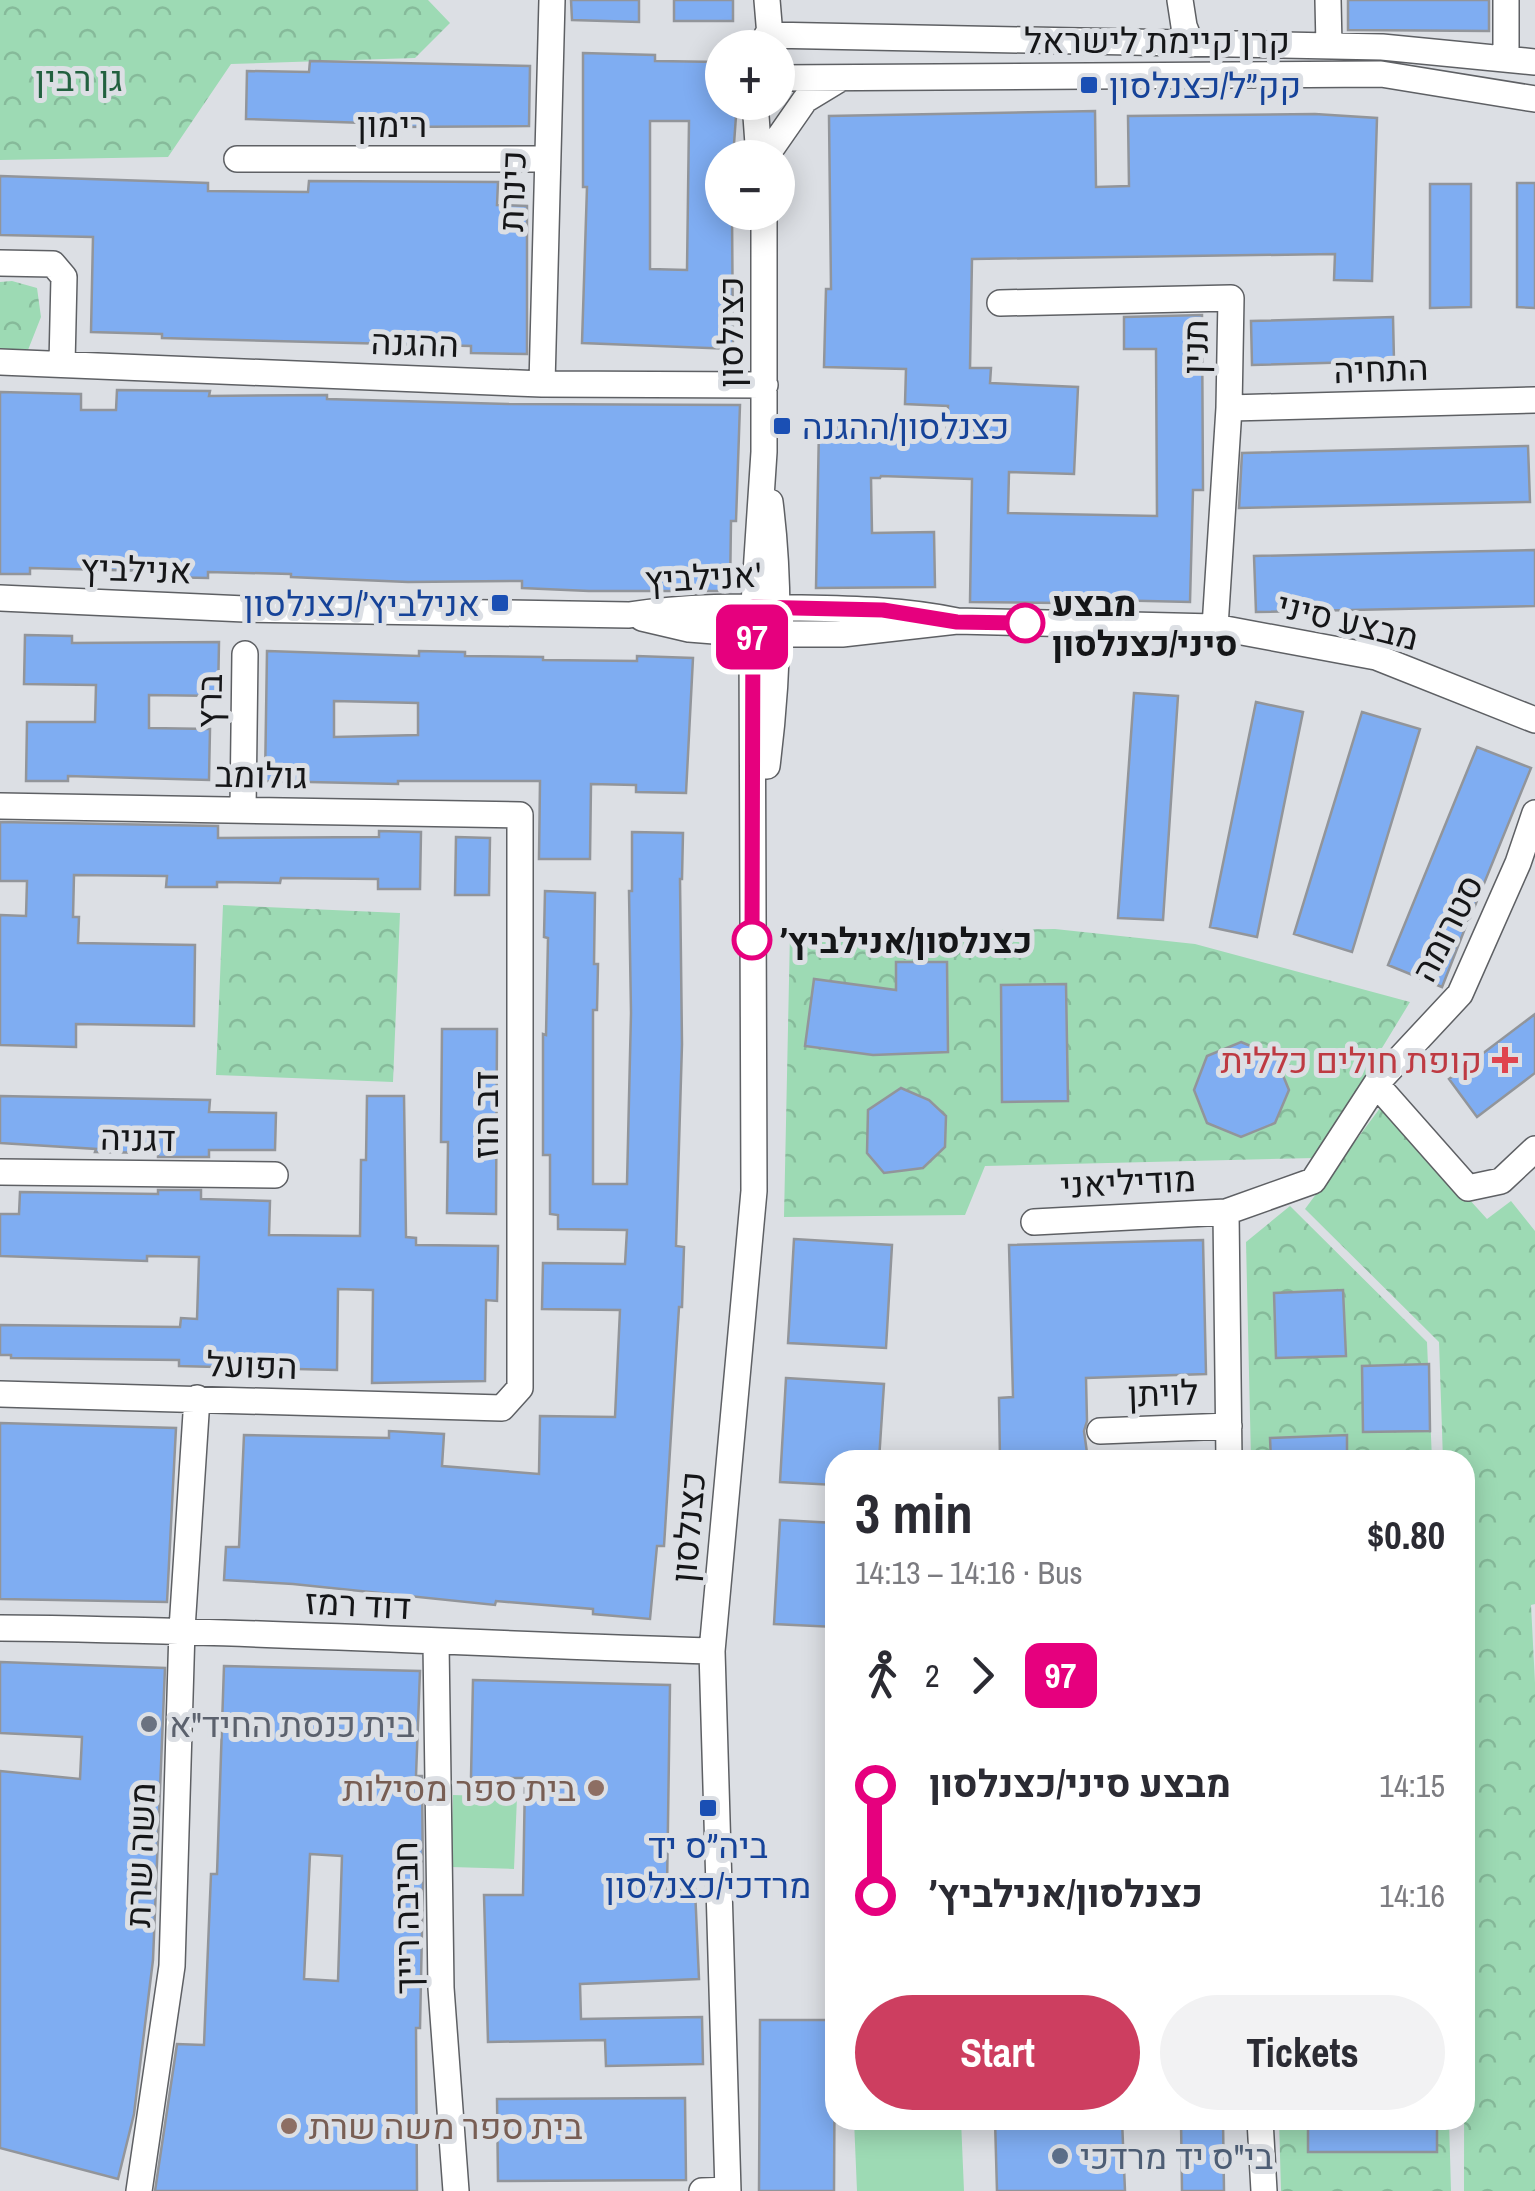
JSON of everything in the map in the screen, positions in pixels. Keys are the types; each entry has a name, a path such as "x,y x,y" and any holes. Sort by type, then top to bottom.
{"street":[{"name":"כינרת","path":"542,384 552,0"},
{"path":"766,0 767,30"},
{"path":"1180,0 1191,44"},
{"path":"1328,0 1329,46"},
{"path":"1506,0 1506,59"},
{"name":"קרן קיימת לישראל","path":"795,43 1382,47 1535,62"},
{"name":"קרן קיימת לישראל","path":"795,76 1381,74 1535,99"},
{"path":"778,140 805,100 841,78"},
{"name":"רימון","path":"237,160 547,160"},
{"name":"כצנלסון","path":"728,2191 712,1652 754,1191 754,870 765,607 776,563 764,452 764,230"},
{"path":"0,263 54,264 64,277 62,364"},
{"name":"תנין","path":"1000,303 1231,298 1229,408 1215,627"},
{"name":"ההגנה","path":"0,362 542,384 766,384"},
{"name":"התחיה","path":"1229,408 1535,400"},
{"name":"אנילביץ","path":"0,598 245,609 629,615"},
{"name":"מבצע סיני","path":"765,607 883,610 957,622"},
{"name":"אנילביץ'","path":"629,615 672,608 765,607"},
{"name":"אנילביץ'","path":"629,615 689,629 764,634"},
{"name":"מבצע סיני","path":"764,634 879,631 957,622 1215,627 1376,657 1535,720"},
{"name":"ברץ","path":"243,809 245,654"},
{"name":"גולומב","path":"0,806 520,815"},
{"name":"סטרומה","path":"1226,1212 1313,1182 1376,1084 1460,994 1526,870 1535,813"},
{"name":"דב הוז","path":"502,1408 520,1388 520,815"},
{"path":"1376,1084 1468,1188 1501,1181 1531,1161"},
{"name":"דגניה","path":"0,1172 275,1174"},
{"path":"1226,1212 1229,1450"},
{"name":"מודיליאני","path":"1034,1222 1226,1212"},
{"name":"הפועל","path":"0,1394 502,1408"},
{"name":"משה שרת","path":"139,2191 172,1966 182,1629 196,1398"},
{"name":"לויתן","path":"1100,1430 1229,1426"},
{"name":"דוד רמז","path":"0,1628 182,1629 712,1652"},
{"name":"חביבה רייך","path":"436,1643 441,1988 456,2191"},
{"path":"1261,2130 1264,2191"},
{"path":"702,2191 728,2191"}],"green space":[{"name":"גן רבין","path":"0,0 428,0 450,23 415,58 231,64 168,157 0,160"},
{"path":"0,282 37,288 41,317 28,350 0,349"},
{"path":"223,905 400,913 393,1082 216,1075"},
{"path":"1055,929 1195,944 1410,1002 1315,1158 985,1166 965,1215 784,1217 790,933"},
{"path":"1383,1104 1487,1219 1511,1201 1535,1231 1535,1604 1531,1605 1535,1683 1535,2191 1464,2191 1464,2130 1475,2130 1475,1450 1443,1450 1439,1342 1305,1209"},
{"path":"1290,1206 1427,1342 1432,1450 1251,1450 1246,1242"},
{"path":"453,1795 517,1797 514,1869 451,1867"},
{"path":"854,2130 961,2130 964,2191 857,2191"},
{"path":"1279,2130 1449,2130 1451,2191 1281,2191"}],"building":[{"path":"571,0 639,0 639,22 572,20"},
{"path":"674,0 733,0 733,21 674,21"},
{"path":"1348,0 1489,0 1489,31 1348,30"},
{"path":"583,53 655,55 655,61 705,62 705,120 736,120 734,140 705,140 705,230 732,230 733,349 582,343 587,187 583,187","holes":["650,121 689,121 687,270 650,269"]},
{"path":"310,61 530,66 529,126 395,127 246,119 247,71 309,72"},
{"path":"1095,111 1096,187 1129,186 1128,116 1315,114 1377,118 1372,281 1334,280 1335,254 972,259 970,368 991,368 990,383 1078,387 1074,474 1009,472 1008,513 1157,516 1156,349 1124,349 1124,317 1202,315 1203,490 1193,490 1190,602 970,602 972,479 871,478 872,533 934,532 935,587 816,588 819,427 882,428 881,437 946,439 948,406 905,404 906,369 824,367 826,289 831,289 829,116"},
{"path":"0,176 208,183 208,191 308,192 309,181 498,182 497,205 527,206 527,354 471,353 471,346 162,338 162,334 91,332 93,237 0,235"},
{"path":"1517,183 1535,183 1535,308 1517,307"},
{"path":"1430,184 1471,184 1471,307 1430,308"},
{"path":"1393,317 1394,361 1252,365 1251,321"},
{"path":"117,390 508,404 740,405 730,591 589,591 522,588 522,581 408,582 208,572 208,578 160,577 160,571 30,568 30,574 0,574 0,392 81,394 81,410 116,410"},
{"path":"1528,446 1530,502 1239,508 1242,453"},
{"path":"1535,550 1535,606 1256,612 1254,556"},
{"path":"25,635 72,636 72,643 219,642 218,696 149,695 149,728 210,729 209,780 68,776 68,781 26,781 27,722 95,722 96,685 24,684"},
{"path":"267,651 419,656 419,651 465,652 465,656 543,660 693,658 686,793 636,792 636,785 591,784 590,859 539,859 540,781 398,784 265,781","holes":["334,701 418,703 418,735 334,737"]},
{"path":"1134,693 1178,696 1163,920 1118,918"},
{"path":"1256,702 1303,712 1257,937 1210,927"},
{"path":"1362,712 1420,729 1352,952 1294,934"},
{"path":"1477,747 1531,768 1470,918 1464,923 1442,987 1388,965"},
{"path":"0,822 218,826 218,838 379,837 379,831 421,832 420,889 378,889 378,879 281,878 280,883 217,882 217,887 166,887 167,876 74,875 73,917 79,917 78,943 195,945 194,1026 76,1024 76,1047 0,1045 0,915 26,916 27,881 0,881"},
{"path":"632,832 683,833 676,1246 684,1247 682,1307 664,1546 657,1546 650,1619 593,1614 593,1609 496,1601 495,1605 224,1580 226,1547 239,1547 244,1435 389,1438 389,1431 444,1434 442,1466 539,1474 540,1416 615,1417 620,1310 542,1309 543,1263 625,1264 627,1230 558,1229 558,1215 550,1214 550,1155 543,1155 548,938 544,937 545,891 595,893 594,964 598,964 597,1010 593,1010 593,1184 627,1184"},
{"path":"456,837 490,838 489,895 455,895"},
{"path":"896,962 947,962 948,1052 873,1055 805,1046 814,979 896,990"},
{"path":"1066,984 1068,1101 1002,1102 1001,985"},
{"name":"קופת חולים כללית","path":"1535,1014 1535,1073 1477,1117 1449,1079"},
{"path":"442,1029 497,1029 496,1214 447,1213 448,1142 441,1142"},
{"path":"1241,1042 1275,1056 1289,1090 1275,1123 1241,1137 1207,1123 1194,1090 1207,1056"},
{"path":"901,1088 929,1100 946,1116 945,1147 923,1168 884,1173 867,1153 868,1110"},
{"path":"0,1096 210,1100 209,1112 276,1113 275,1150 209,1150 209,1157 158,1157 158,1153 0,1143"},
{"path":"367,1096 404,1096 406,1237 416,1238 416,1245 498,1246 497,1301 486,1300 485,1381 372,1383 373,1290 338,1289 337,1370 179,1366 179,1360 0,1355 0,1325 180,1327 181,1318 197,1319 199,1257 147,1256 147,1261 0,1256 0,1214 19,1214 20,1192 158,1194 158,1190 201,1190 201,1199 270,1201 269,1235 360,1236"},
{"path":"794,1239 892,1245 886,1348 788,1343"},
{"path":"1203,1240 1206,1374 1086,1378 1087,1450 1000,1450 999,1398 1013,1397 1009,1245"},
{"path":"1343,1290 1346,1356 1276,1358 1274,1293"},
{"path":"1429,1364 1430,1431 1363,1432 1362,1366"},
{"path":"786,1378 884,1384 880,1450 825,1450 825,1484 780,1482"},
{"path":"0,1423 176,1428 167,1602 0,1599"},
{"path":"1347,1435 1347,1450 1271,1450 1270,1438"},
{"path":"780,1520 825,1522 825,1627 774,1624"},
{"path":"0,1662 165,1668 153,1960 134,2114 118,2179 0,2148 0,1771 80,1779 82,1737 0,1733"},
{"path":"224,1666 420,1671 416,1776 422,1776 423,1882 420,2028 416,2028 417,2191 155,2191 177,2044 204,2045 211,1874 217,1874","holes":["310,1854 342,1856 338,1981 304,1979"]},
{"path":"473,1680 670,1685 667,1890 695,1889 699,1979 580,1984 581,2019 702,2017 703,2064 606,2066 605,2040 488,2042 484,1895 523,1895 525,1778 471,1778"},
{"path":"760,2020 825,2020 825,2130 834,2130 834,2191 759,2191"},
{"path":"685,2098 686,2180 498,2181 497,2099"},
{"name":"בי\"ס יד מרדכי","path":"995,2130 1122,2130 1125,2191 997,2191"},
{"path":"1181,2130 1223,2130 1224,2191 1182,2191"},
{"path":"1308,2130 1437,2130 1437,2152 1308,2152"}],"bus line":[{"name":"97","path":"752,940 753,607 883,610 957,622 1025,623"}],"place":[{"name":"קק״ל/כצנלסון","path":"1089,85"},
{"name":"כצנלסון/ההגנה","path":"782,426"},
{"name":"אנילביץ׳/כצנלסון","path":"500,603"},
{"name":"מבצע סיני/כצנלסון","path":"1025,623"},
{"name":"כצנלסון/אנילביץ׳","path":"752,940"},
{"name":"קופת חולים כללית","path":"1505,1060"},
{"name":"בית כנסת החיד\"א","path":"149,1724"},
{"name":"בית ספר מסילות","path":"596,1788"},
{"name":"ביה״ס יד מרדכי/כצנלסון","path":"708,1808"},
{"name":"בית ספר משה שרת","path":"289,2126"},
{"name":"בי\"ס יד מרדכי","path":"1060,2156"}]}
